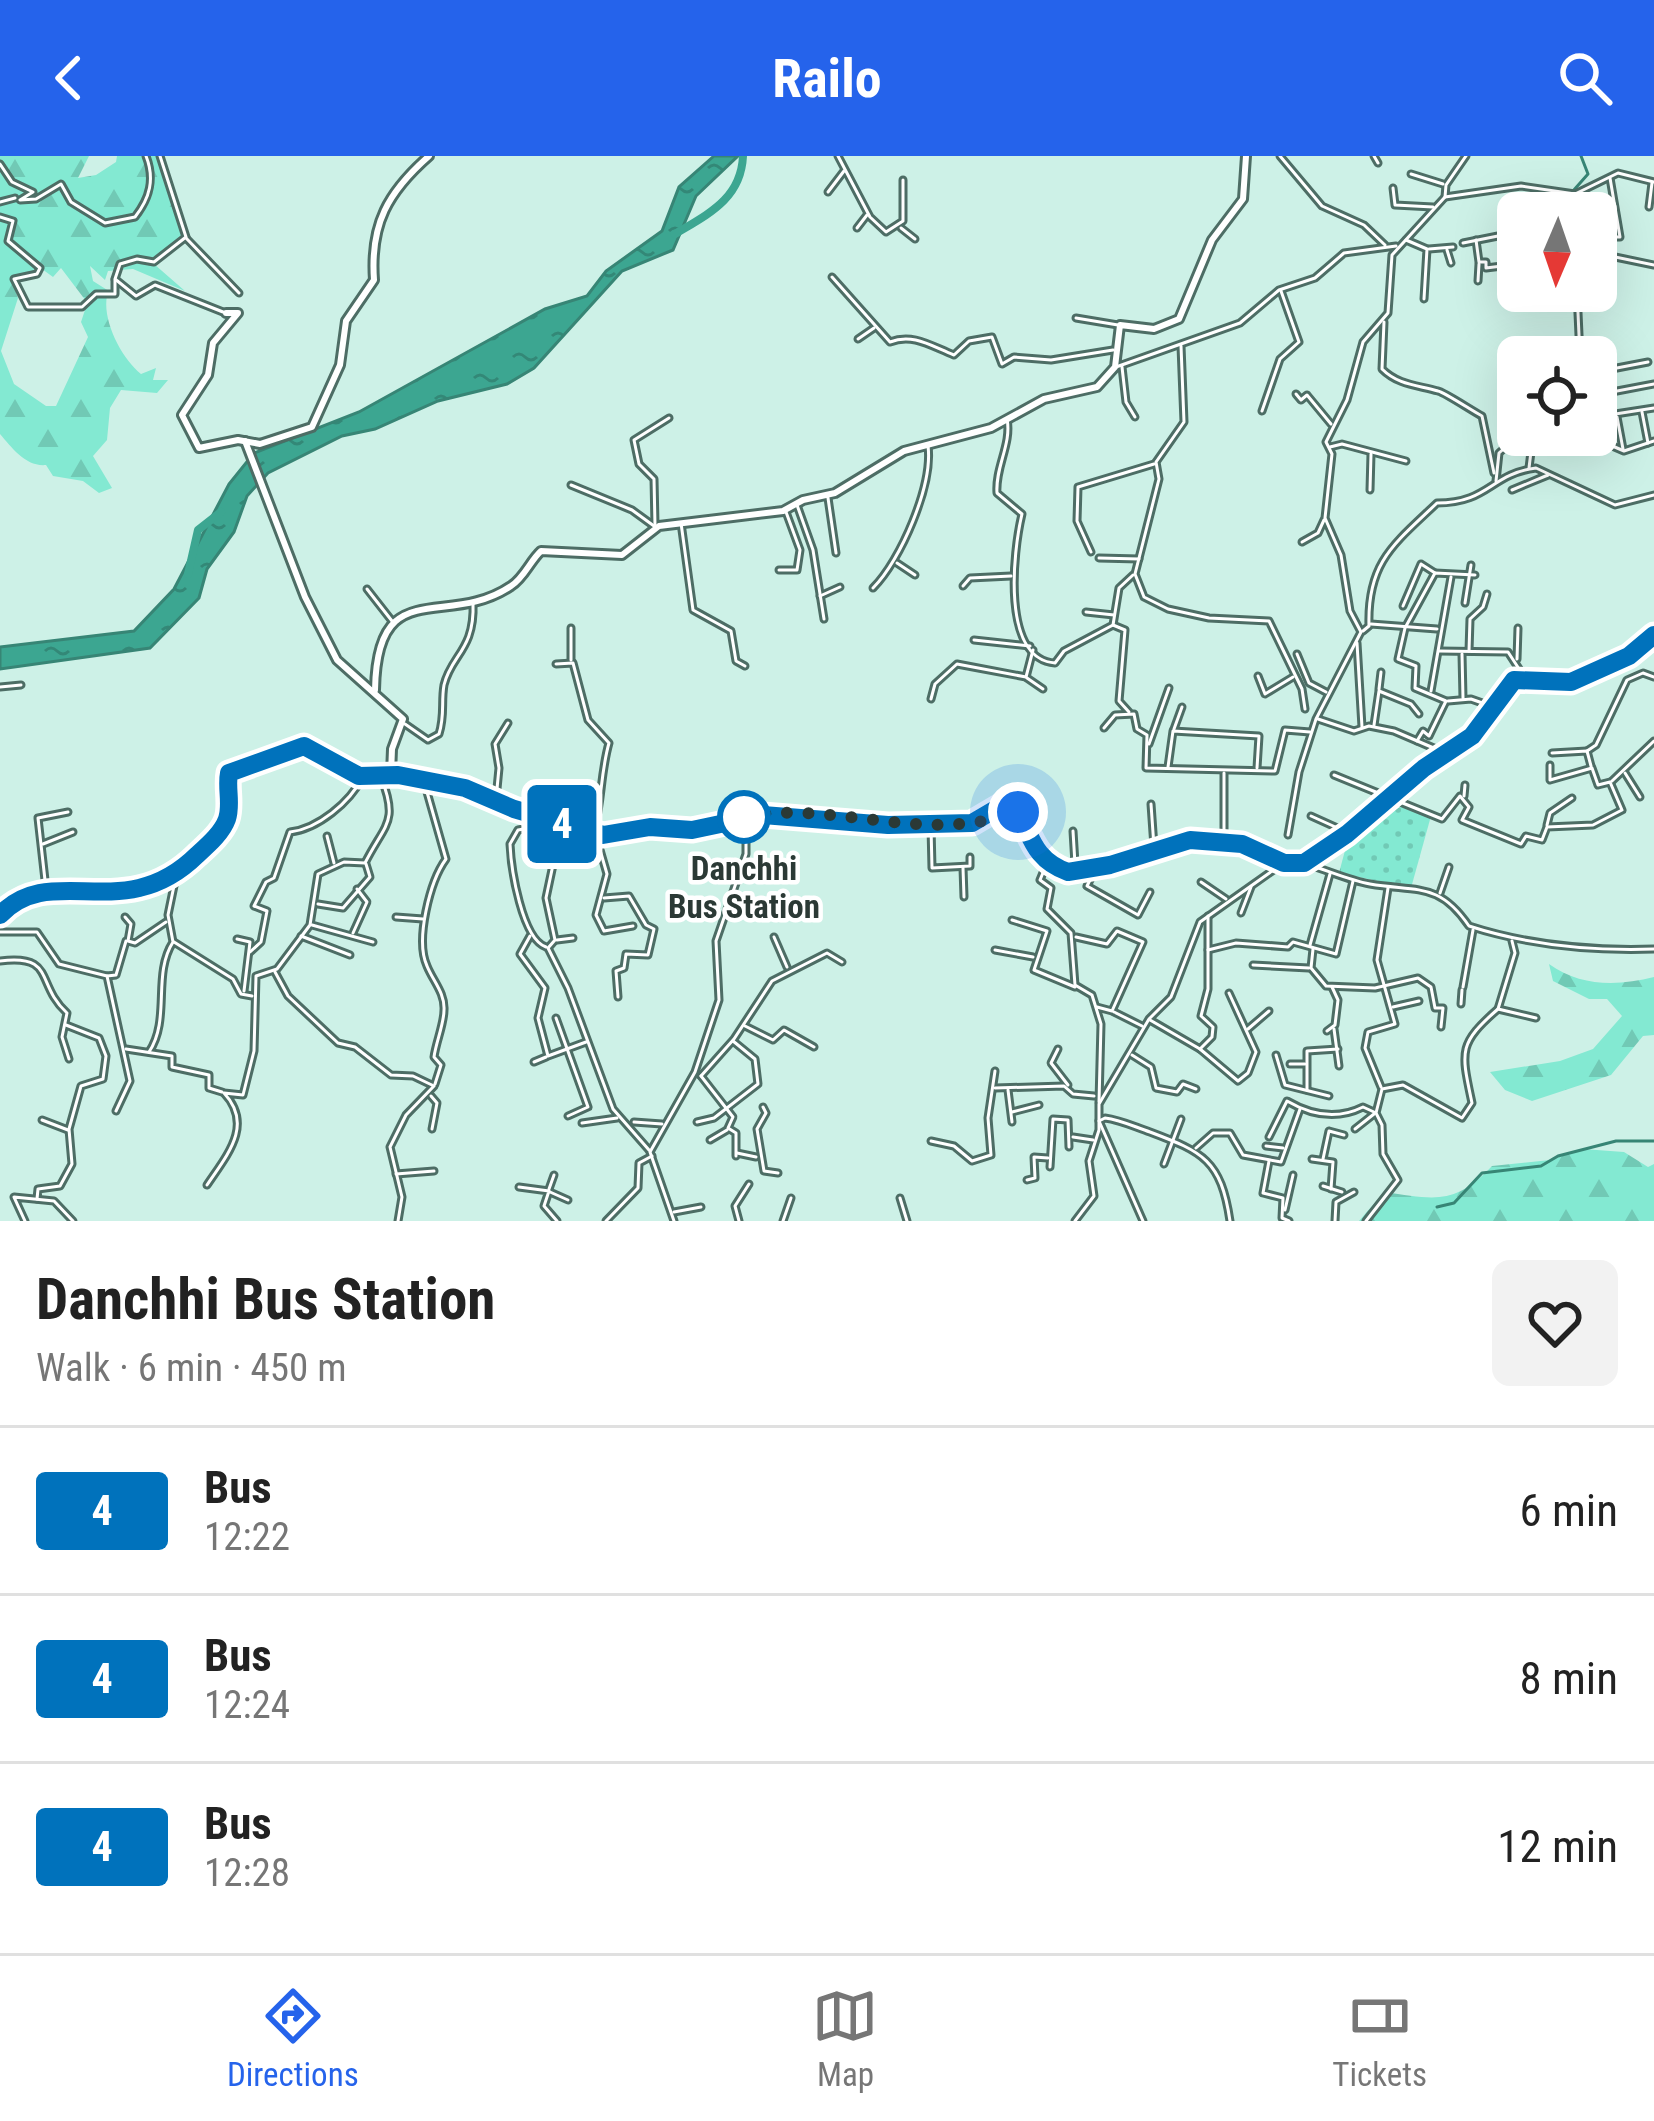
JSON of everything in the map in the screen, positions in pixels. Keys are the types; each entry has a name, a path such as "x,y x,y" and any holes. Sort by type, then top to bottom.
{"main road":[{"path":"0,915 11,903 46,891 123,893 176,874 222,828 232,771 261,766 304,746 362,776 423,781 594,833 692,830 746,816 931,826 983,821 1006,803 1016,808 1027,838 1048,862 1076,872 1182,840 1248,846 1284,863 1304,863 1472,736 1510,683 1523,679 1571,682 1629,656 1654,635"}],"street":[{"path":"18,198 32,200 61,184 71,202 101,222 135,217 151,188 146,156"},
{"path":"160,156 179,201 186,237 239,292"},
{"path":"115,279 136,296 155,285 226,313 238,313 213,343 209,374 182,422 200,450 245,440 260,444 316,423 338,369 346,321 374,280 370,259 384,202 429,156"},
{"path":"838,156 868,214 886,232 900,226"},
{"path":"1076,318 1154,329 1179,319 1214,236 1241,203 1246,156"},
{"path":"1280,156 1322,206 1364,224 1386,247"},
{"path":"1374,156 1378,163"},
{"path":"1466,156 1446,185 1445,197 1397,247 1384,320 1382,368 1415,388 1443,392 1458,407 1482,416 1496,483"},
{"path":"0,164 11,182 33,193 0,202"},
{"path":"827,192 845,170"},
{"path":"1411,174 1446,185"},
{"path":"1579,192 1610,176 1631,174 1653,182 1648,207"},
{"path":"1610,176 1613,192"},
{"path":"900,226 904,180"},
{"path":"1445,197 1522,186 1562,192"},
{"path":"1393,188 1395,205 1435,208"},
{"path":"857,228 868,214"},
{"path":"0,217 13,221 8,242 40,268 33,275 14,279 28,307 82,307 96,294 115,294 120,264 131,259 154,262 186,237"},
{"path":"900,226 915,239"},
{"path":"1462,243 1497,236"},
{"path":"1405,239 1427,249 1449,247 1450,263"},
{"path":"1476,240 1478,281"},
{"path":"375,690 376,648 393,622 420,610 474,601 515,584 541,551 622,555 636,548 655,527 786,511 796,503 827,496 904,451 1007,419 1044,399 1097,387 1118,366 1250,318 1280,289 1315,278 1344,253 1397,247"},
{"path":"1424,299 1427,249"},
{"path":"1617,257 1654,265"},
{"path":"1479,262 1486,262 1486,268 1497,267"},
{"path":"832,277 888,341 902,337 928,341 952,355 969,341 992,338 1002,364 1014,357 1051,360 1114,350"},
{"path":"1262,411 1280,359 1299,342 1280,289"},
{"path":"1302,542 1318,533 1325,518 1332,425 1347,400 1363,342 1384,320"},
{"path":"1120,325 1114,350 1126,402 1135,417"},
{"path":"858,339 875,327"},
{"path":"1091,551 1078,528 1078,487 1155,464 1184,422 1181,346"},
{"path":"1617,368 1648,362"},
{"path":"1617,391 1654,384"},
{"path":"1296,394 1301,400 1307,395 1332,425"},
{"path":"1624,451 1617,414 1654,408"},
{"path":"1617,448 1624,451 1651,443 1641,410"},
{"path":"655,527 654,479 639,464 634,440 669,418"},
{"path":"1007,419 1009,431 995,471 998,493 1022,514 1012,575 1013,604 1044,662 1055,663 1064,651 1113,625 1119,588 1135,574 1141,559 1159,479 1155,464"},
{"path":"245,440 305,597 338,661 428,740 437,738 447,708 444,686 466,651 474,601"},
{"path":"1329,448 1342,444 1406,461"},
{"path":"872,588 896,562 931,466 928,445"},
{"path":"1370,490 1371,452"},
{"path":"1494,473 1497,456"},
{"path":"1529,469 1531,456"},
{"path":"1369,626 1368,598 1378,562 1433,505 1475,500 1496,483 1529,469 1549,473 1616,505 1654,495"},
{"path":"1512,490 1542,482 1549,473"},
{"path":"572,485 632,510 655,527"},
{"path":"827,496 836,553"},
{"path":"796,503 812,550 824,619"},
{"path":"779,570 797,570 800,553 786,511"},
{"path":"1325,518 1341,555 1350,611 1361,632"},
{"path":"681,522 694,610 731,631 736,661 745,666"},
{"path":"1100,558 1141,559"},
{"path":"896,562 915,574"},
{"path":"1403,606 1421,564 1435,573 1473,575"},
{"path":"1466,603 1472,565"},
{"path":"1435,573 1407,625 1398,659 1416,666 1414,688 1446,701 1471,699 1493,707"},
{"path":"1135,574 1142,594 1168,609 1239,622 1266,618 1305,709"},
{"path":"963,586 970,578 1012,575"},
{"path":"1431,692 1452,575"},
{"path":"817,597 840,586"},
{"path":"367,589 393,622"},
{"path":"1463,698 1470,619 1487,594"},
{"path":"1086,612 1116,615"},
{"path":"1288,835 1316,719 1361,632 1376,621 1439,630"},
{"path":"1113,625 1125,630 1119,701 1129,706 1129,714"},
{"path":"572,628 571,662 588,719 609,743 601,766 605,783 594,833 606,865 596,915 604,931 633,926"},
{"path":"1517,628 1517,660 1523,679"},
{"path":"974,640 1032,647"},
{"path":"1357,643 1362,654 1358,717 1364,728"},
{"path":"1026,677 1032,647"},
{"path":"1438,652 1508,652 1517,660"},
{"path":"1297,654 1309,683 1326,692"},
{"path":"556,664 571,662"},
{"path":"931,699 935,684 957,664 1026,677 1042,689"},
{"path":"1373,727 1382,673"},
{"path":"1552,753 1587,751 1596,745 1627,680 1643,673 1654,677"},
{"path":"1258,676 1264,694 1281,689 1294,676"},
{"path":"0,687 21,685"},
{"path":"1147,751 1169,688"},
{"path":"1379,691 1411,704 1419,714"},
{"path":"1417,741 1423,731 1429,736 1446,701"},
{"path":"1168,768 1182,707"},
{"path":"1104,728 1115,716 1138,717 1137,729 1147,735 1145,768 1223,772 1275,772 1287,728 1312,732"},
{"path":"1316,719 1354,731 1373,727 1445,753"},
{"path":"274,971 310,925 316,878 334,865 365,863 383,840 393,807 386,775 403,722"},
{"path":"495,801 500,768 495,744 508,723"},
{"path":"1173,731 1196,736 1259,736 1257,770"},
{"path":"1587,751 1598,785 1610,782 1654,741"},
{"path":"1550,765 1550,780 1592,768"},
{"path":"1624,771 1640,796"},
{"path":"1223,772 1223,844"},
{"path":"1334,775 1442,819 1460,796 1464,798"},
{"path":"250,952 261,942 268,911 254,906 266,882 274,878 290,832 308,829 340,805 362,776"},
{"path":"398,1221 402,1197 391,1142 406,1115 434,1086 441,1065 434,1057 437,1030 444,1013 424,962 425,919 434,874 446,859 423,781"},
{"path":"1547,826 1593,826 1622,810 1610,782"},
{"path":"1465,785 1469,807 1462,820 1521,844 1526,836 1542,840 1550,813 1572,798"},
{"path":"1151,804 1155,849"},
{"path":"46,891 38,818 68,812"},
{"path":"606,1221 638,1188 639,1163 651,1154 694,1072 719,1000 716,941 746,854 746,816"},
{"path":"1311,816 1347,834"},
{"path":"558,822 518,830 511,838 522,894 520,916 530,936 548,948 619,1118 651,1154 674,1221"},
{"path":"555,940 546,898 558,822"},
{"path":"931,826 932,868 970,866 970,857"},
{"path":"1073,831 1076,872"},
{"path":"43,844 73,832"},
{"path":"327,836 334,865"},
{"path":"1048,862 1040,880 1051,888 1047,909 1073,938 1107,944 1118,931 1143,942 1112,1011"},
{"path":"315,903 343,908 370,877 365,863"},
{"path":"1099,1104 1149,1019 1171,997 1208,914 1284,863"},
{"path":"1304,863 1354,880 1440,895 1474,928 1514,939 1588,949 1654,949"},
{"path":"963,866 964,897"},
{"path":"1440,895 1449,867"},
{"path":"1096,869 1087,886 1123,911 1138,915 1150,892"},
{"path":"1330,871 1311,948 1311,968 1320,981 1383,986 1418,977 1431,987 1436,1008 1432,1017"},
{"path":"149,1052 159,1028 163,958 172,942 168,922 176,874"},
{"path":"1208,950 1236,943 1336,954 1354,880"},
{"path":"1201,882 1227,900"},
{"path":"1241,914 1254,882"},
{"path":"1366,1221 1398,1180 1383,1154 1376,1113 1382,1089 1365,1043 1368,1032 1393,1028 1377,960 1388,886"},
{"path":"310,925 348,937 353,934 367,902 356,888"},
{"path":"602,898 629,896 646,926 654,928 648,955 626,954 624,968 616,971 618,997"},
{"path":"1200,1049 1214,1030 1201,1018 1208,914"},
{"path":"396,916 425,919"},
{"path":"0,932 37,932 59,964 116,975 131,922 125,917"},
{"path":"1012,920 1046,929 1032,967 1042,976 1090,993 1096,1007 1102,1066 1096,1096 1099,1121 1089,1161 1094,1196 1075,1221"},
{"path":"128,941 137,943 168,922"},
{"path":"1461,1004 1474,928"},
{"path":"353,934 374,943"},
{"path":"300,935 350,955"},
{"path":"530,936 520,954 545,988 538,1018 548,1056"},
{"path":"774,937 788,968"},
{"path":"548,948 555,940 573,938"},
{"path":"1073,938 1076,988"},
{"path":"237,939 250,942 245,995"},
{"path":"1382,1089 1402,1085 1462,1118 1472,1103 1463,1050 1478,1022 1498,1009 1512,968 1514,939"},
{"path":"172,942 226,974 245,995 253,996"},
{"path":"995,950 1035,957"},
{"path":"701,1076 733,1042 767,987 788,968 831,953 842,962"},
{"path":"0,961 38,964 52,998 67,1012 62,1037 69,1059"},
{"path":"1253,965 1311,968"},
{"path":"274,971 288,996 338,1043 356,1047 391,1075 413,1076 434,1086"},
{"path":"124,1049 172,1056 172,1067 209,1076 209,1088 238,1097 245,1092 254,1051 253,996 258,972 274,971"},
{"path":"106,976 130,1081 116,1112"},
{"path":"1332,985 1338,1000 1330,1029 1340,1066"},
{"path":"1149,1019 1200,1049 1240,1081 1255,1059 1229,993"},
{"path":"1391,1007 1420,1001"},
{"path":"1096,1007 1144,1027"},
{"path":"1436,1008 1443,1008 1441,1027"},
{"path":"1498,1009 1536,1018"},
{"path":"1247,1030 1269,1011"},
{"path":"556,1018 588,1107 568,1116"},
{"path":"37,1199 38,1189 60,1186 71,1167 69,1130 81,1086 103,1081 106,1055 98,1038 66,1025"},
{"path":"744,1026 773,1040 784,1030 814,1047"},
{"path":"534,1062 588,1042"},
{"path":"698,1122 726,1110 758,1084 755,1058 733,1042"},
{"path":"1058,1049 1052,1063 1071,1094 1096,1096"},
{"path":"1308,1092 1308,1051 1338,1049"},
{"path":"1131,1054 1151,1067 1156,1088 1177,1092 1183,1084 1196,1089"},
{"path":"1276,1055 1285,1085 1329,1096"},
{"path":"1290,1064 1306,1065"},
{"path":"931,1141 954,1146 972,1161 991,1155 995,1071"},
{"path":"694,1072 733,1118 728,1129 710,1140"},
{"path":"992,1088 1069,1087"},
{"path":"1008,1088 1012,1122"},
{"path":"207,1185 237,1138 237,1111 224,1093"},
{"path":"430,1095 437,1103 432,1129"},
{"path":"1269,1137 1286,1101 1300,1109 1347,1114 1363,1107 1376,1113"},
{"path":"1011,1113 1040,1105"},
{"path":"763,1107 758,1157 764,1171 778,1173"},
{"path":"1195,1149 1213,1133 1230,1132 1243,1155 1282,1161 1300,1109"},
{"path":"1355,1129 1376,1113"},
{"path":"582,1123 619,1118"},
{"path":"1099,1121 1111,1118 1195,1149 1223,1180 1230,1221"},
{"path":"1050,1167 1053,1119 1067,1119 1070,1147"},
{"path":"1164,1164 1181,1119"},
{"path":"42,1120 69,1130"},
{"path":"1099,1121 1143,1221"},
{"path":"634,1122 663,1124"},
{"path":"728,1129 736,1133 736,1155 758,1157"},
{"path":"1324,1161 1329,1131 1344,1135"},
{"path":"1071,1137 1095,1140"},
{"path":"1266,1146 1285,1149"},
{"path":"1028,1180 1035,1178 1034,1157 1050,1158"},
{"path":"1312,1159 1333,1162 1331,1189"},
{"path":"1269,1161 1263,1193 1283,1198 1288,1221"},
{"path":"394,1174 434,1171"},
{"path":"554,1174 544,1206 557,1221"},
{"path":"1283,1210 1293,1175"},
{"path":"739,1221 735,1206 748,1184"},
{"path":"1323,1186 1354,1192"},
{"path":"519,1187 549,1191 568,1200"},
{"path":"1335,1221 1336,1202 1344,1193"},
{"path":"25,1221 14,1197 54,1201 73,1221"},
{"path":"783,1221 791,1198"},
{"path":"900,1198 907,1221"},
{"path":"673,1213 701,1207"}],"green space":[{"path":"0,156 89,156 78,178 96,175 116,162 117,156 160,156 184,242 156,256 154,264 185,291 133,269 108,271 105,280 90,266 93,281 112,293 92,293 86,301 61,268 53,277 42,269 11,277 18,298 1,351 14,384 46,406 56,406 88,337 81,322 86,307 100,294 107,296 111,328 127,359 141,374 156,368 153,380 168,380 157,393 121,390 110,408 107,440 93,456 112,488 99,493 83,481 53,476 46,465 20,456 0,434"},
{"path":"1401,806 1431,816 1411,888 1339,873 1347,843"},
{"path":"1549,964 1574,977 1600,982 1654,977 1654,1035 1643,1036 1611,1075 1532,1101 1505,1090 1490,1072 1560,1061 1593,1049 1622,1016 1607,999 1589,999 1553,981"},
{"path":"1583,1149 1624,1152 1648,1167 1654,1164 1654,1221 1359,1221 1384,1192 1443,1197 1466,1188 1492,1166 1550,1160"}],"water":[{"path":"714,156 738,156 696,196 673,250 622,271 534,368 507,384 438,401 375,429 342,436 268,473 247,496 234,532 207,569 199,598 150,648 0,669 0,647 134,631 174,589 229,484 254,453 359,412 545,309 587,296 606,271 662,231 679,187"}],"waterway":[{"path":"675,234 729,194 743,156"},
{"path":"1573,191 1588,174 1581,156"},
{"path":"188,574 198,530 221,512"},
{"path":"1437,1207 1454,1203 1482,1173 1541,1166 1558,1156 1616,1141 1654,1141"}],"bus line":[{"name":"4","path":"0,915 21,898 53,890 123,893 176,874 222,828 229,810 229,773 261,766 293,747 304,746 359,776 391,774 465,788 514,809 603,835 650,827 692,830 763,815 888,825 972,823 983,821 996,806 1006,803 1016,808 1024,834 1039,854 1068,872 1110,865 1190,840 1242,844 1284,863 1304,863 1472,736 1514,680 1571,682 1629,656 1654,635"}],"place":[{"name":"Danchhi Bus Station","path":"744,817"}],"route":[{"path":"744,817 794,815 931,826 983,821 993,808 1006,803 1018,812"}]}
